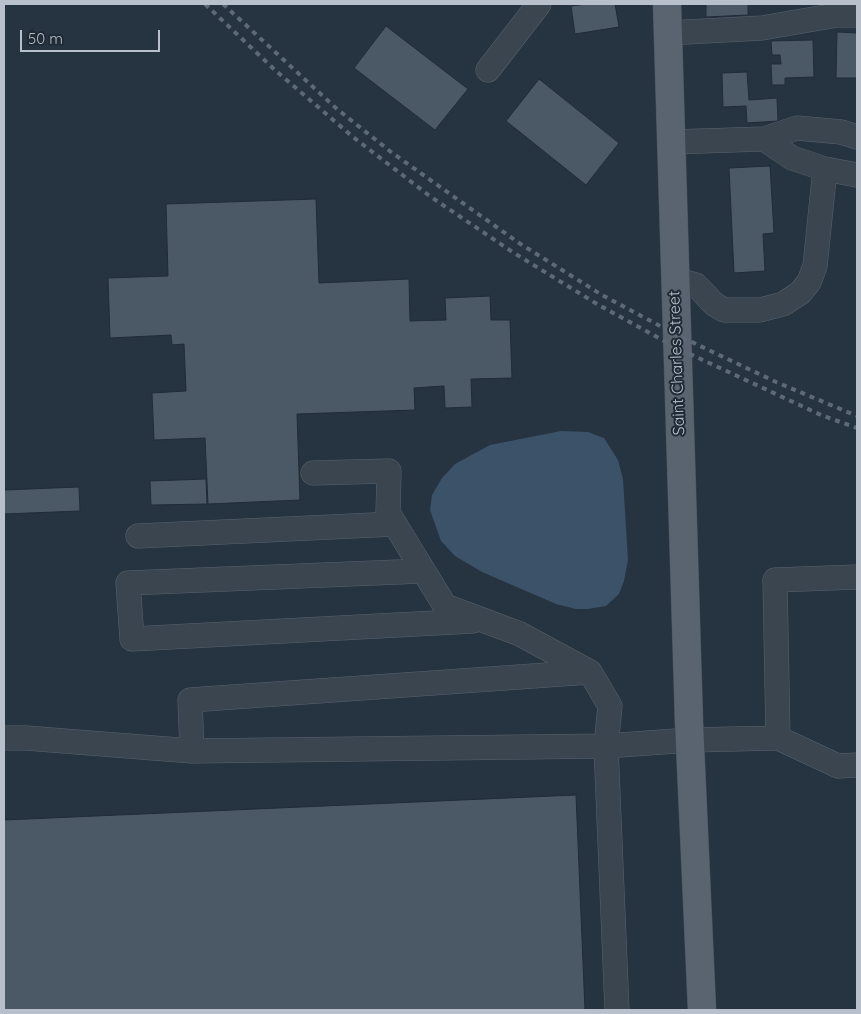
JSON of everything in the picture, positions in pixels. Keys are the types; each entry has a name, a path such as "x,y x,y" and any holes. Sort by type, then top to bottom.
{"main road":[{"name":"Saint Charles Street","path":"666,4 689,731 702,1010"}],"lane":[{"path":"488,70 539,4"},
{"path":"667,33 762,28 836,15 857,14"},
{"path":"670,142 764,139 797,128 841,132 857,137"},
{"path":"764,139 792,158 825,169 857,176"},
{"path":"674,278 696,285 714,304 724,310 760,310 783,304 800,293 809,282 815,266 825,169"},
{"path":"313,473 390,471 388,513 445,606 520,634 590,672 610,706 606,746 616,1010"},
{"path":"138,536 394,524"},
{"path":"424,570 128,583 132,639 484,620"},
{"path":"778,738 775,580 857,577"},
{"path":"192,751 190,700 590,672"},
{"path":"4,738 26,738 192,751 606,746 689,731 778,738 838,766 857,765"}],"water":[{"path":"561,431 588,432 604,438 618,460 623,479 628,560 624,581 619,594 606,606 576,609 556,604 482,572 455,556 441,541 430,510 432,495 442,478 455,464 490,445"}],"building":[{"path":"615,4 619,27 575,34 571,6"},
{"path":"706,4 748,4 748,15 706,17"},
{"path":"386,26 468,89 435,130 354,68"},
{"path":"837,32 857,33 857,78 836,78"},
{"path":"813,40 814,77 785,78 785,85 772,85 771,64 781,64 780,55 772,55 771,41"},
{"path":"747,72 749,100 777,98 778,121 747,123 746,106 723,107 722,73"},
{"path":"539,79 619,143 586,185 506,121"},
{"path":"770,166 774,233 763,234 765,271 734,273 729,168"},
{"path":"316,199 319,283 409,279 410,321 446,320 445,298 490,296 491,320 510,320 512,378 471,379 472,407 445,408 444,386 414,388 415,410 297,414 300,500 208,504 205,438 154,440 152,393 186,391 184,344 172,345 171,335 110,338 108,278 168,276 166,204"},
{"path":"206,479 207,504 151,505 150,481"},
{"path":"79,487 80,511 4,514 4,490"},
{"path":"576,795 585,1010 4,1010 4,820"}],"railway":[{"path":"205,4 276,71 353,137 431,197 514,253 597,304 677,348 821,415 857,428"},
{"path":"223,4 337,109 391,152 519,243 602,295 677,335 776,382 857,416"}]}
